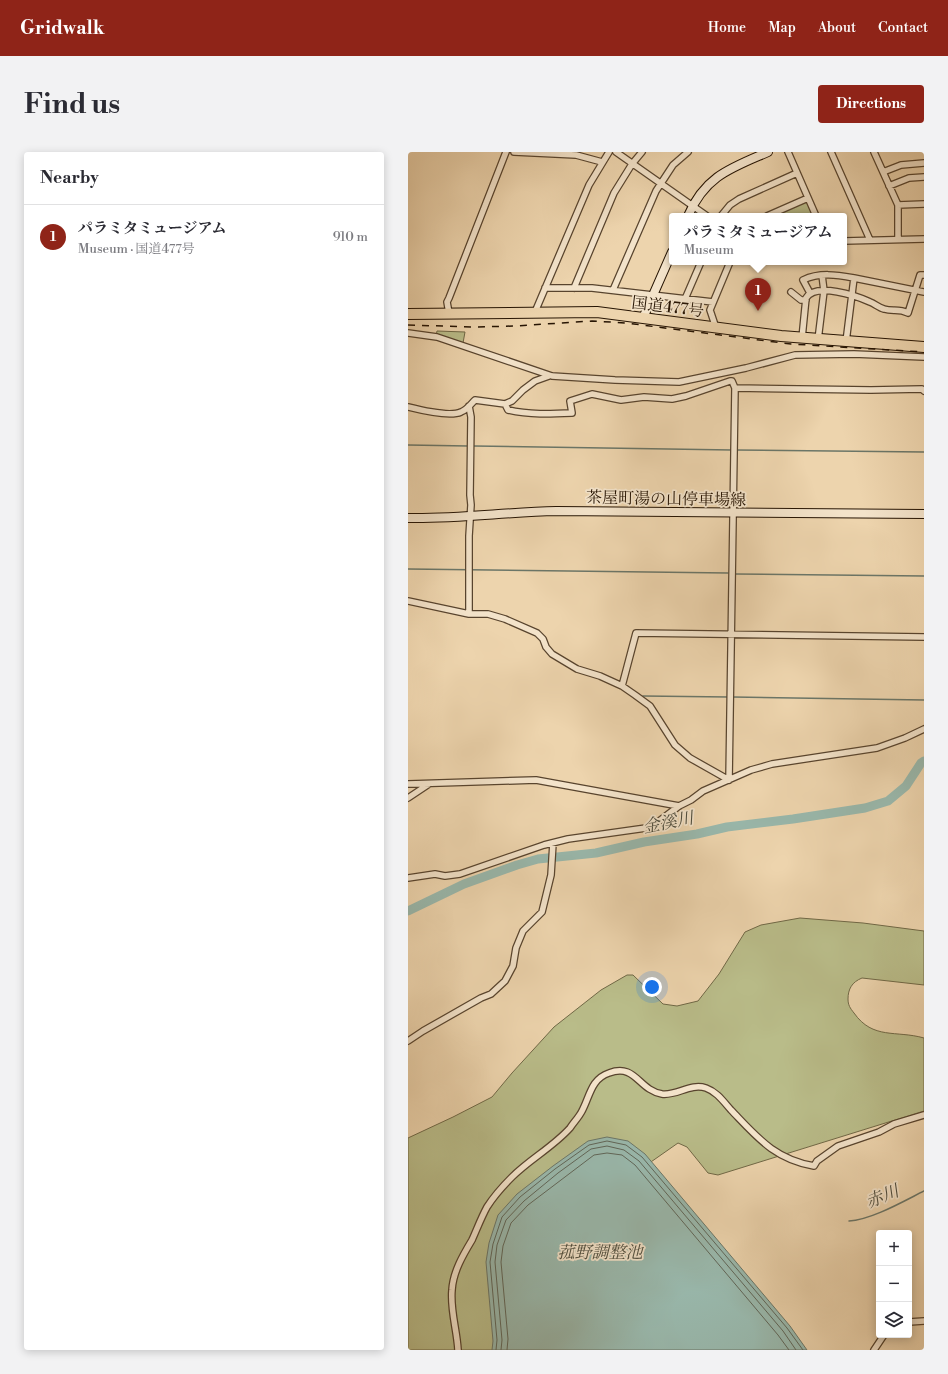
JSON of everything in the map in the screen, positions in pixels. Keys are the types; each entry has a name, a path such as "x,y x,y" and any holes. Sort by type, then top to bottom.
{"highway":[{"name":"国道477号","path":"408,314 597,312 818,340 924,347"}],"main road":[{"path":"689,213 704,188 714,178 768,152"},
{"path":"644,318 669,259"},
{"name":"茶屋町湯の山停車場線","path":"408,518 470,516 527,511 924,514"}],"street":[{"path":"450,313 448,298 506,152"},
{"path":"514,152 576,155 602,162"},
{"path":"535,312 590,185 608,152"},
{"path":"616,152 702,213"},
{"path":"574,288 614,193 632,164 642,152"},
{"path":"613,290 660,183 673,165 688,152"},
{"path":"788,152 815,213"},
{"path":"831,152 870,240"},
{"path":"874,152 898,205 898,239"},
{"path":"883,172 901,165 924,163"},
{"path":"723,213 730,205 738,199 797,173"},
{"path":"889,186 909,178 924,177"},
{"path":"773,213 808,198"},
{"path":"898,205 924,204"},
{"path":"847,241 924,239"},
{"path":"685,299 700,265"},
{"path":"716,328 710,310 729,265"},
{"path":"818,340 824,290 822,275"},
{"path":"810,294 803,280 812,276 822,275 854,278 924,292"},
{"path":"802,338 807,295 824,290 852,294 883,309 901,310 908,313 920,275 924,275"},
{"path":"846,342 854,278"},
{"path":"545,288 613,290 713,302"},
{"path":"791,292 801,300 806,300"},
{"path":"408,333 437,338 550,376 608,380 679,382 744,367 746,368 795,355 862,354 924,356"},
{"path":"408,407 425,411 456,414 464,411 476,400 505,404 512,401 535,381 550,376"},
{"path":"505,404 508,410 524,413 572,413 570,401 592,394 621,400 644,397 672,400 732,381 735,388 728,780"},
{"path":"735,388 871,390 922,389 924,391"},
{"path":"469,406 471,417 469,614"},
{"path":"408,601 469,614 488,614 537,633 543,639 546,647 552,654 577,669 600,676 622,686 650,706 675,745 690,758 728,780"},
{"path":"622,686 636,633 924,637"},
{"path":"408,878 435,874 445,876 460,874 516,854 568,839 646,828 658,822 679,806 691,800 703,791 751,770 772,764 885,746 924,729"},
{"path":"408,784 536,780 679,806"},
{"path":"408,798 430,783"},
{"path":"408,1041 423,1031 490,994 505,981 513,966 516,948 523,931 542,912 551,875 552,844"},
{"path":"458,1350 452,1300 452,1285 458,1265 484,1213 497,1193 511,1178 568,1129 582,1110 593,1086 601,1076 615,1071 627,1072 632,1074 650,1091 662,1094 693,1087 710,1090 719,1096 761,1142 790,1159 814,1166 817,1161 838,1146 924,1114"},
{"path":"912,1322 924,1321"},
{"path":"874,1350 882,1338"}],"green space":[{"path":"806,201 813,213 779,213"},
{"path":"437,331 465,332 463,343 436,336"},
{"path":"800,918 863,923 924,931 924,985 862,978 851,986 848,999 850,1008 861,1021 869,1027 886,1033 924,1038 924,1111 718,1175 708,1173 687,1147 678,1143 648,1164 512,1350 408,1350 408,1138 492,1097 554,1027 601,990 627,975 633,975 663,1004 677,1006 698,1001 719,974 745,932 761,925"}],"water":[{"name":"菰野調整池","path":"607,1137 628,1141 645,1154 790,1326 807,1350 492,1350 493,1341 486,1262 489,1243 498,1215 517,1194 553,1166 588,1141"}],"waterway":[{"path":"408,445 468,446"},
{"path":"474,446 732,450"},
{"path":"736,450 924,452"},
{"path":"408,569 728,573"},
{"path":"735,574 924,576"},
{"path":"643,696 729,697"},
{"path":"733,697 924,700"},
{"name":"金溪川","path":"408,911 464,884 538,859 596,853 644,842 697,834 727,827 865,808 888,801 906,786 921,763 924,761"},
{"name":"赤川","path":"849,1221 858,1220 877,1214 924,1191"}],"railway":[{"path":"408,325 473,327 592,321 626,323 791,344 924,352"}],"place":[{"name":"パラミタミュージアム","path":"758,311"}]}
